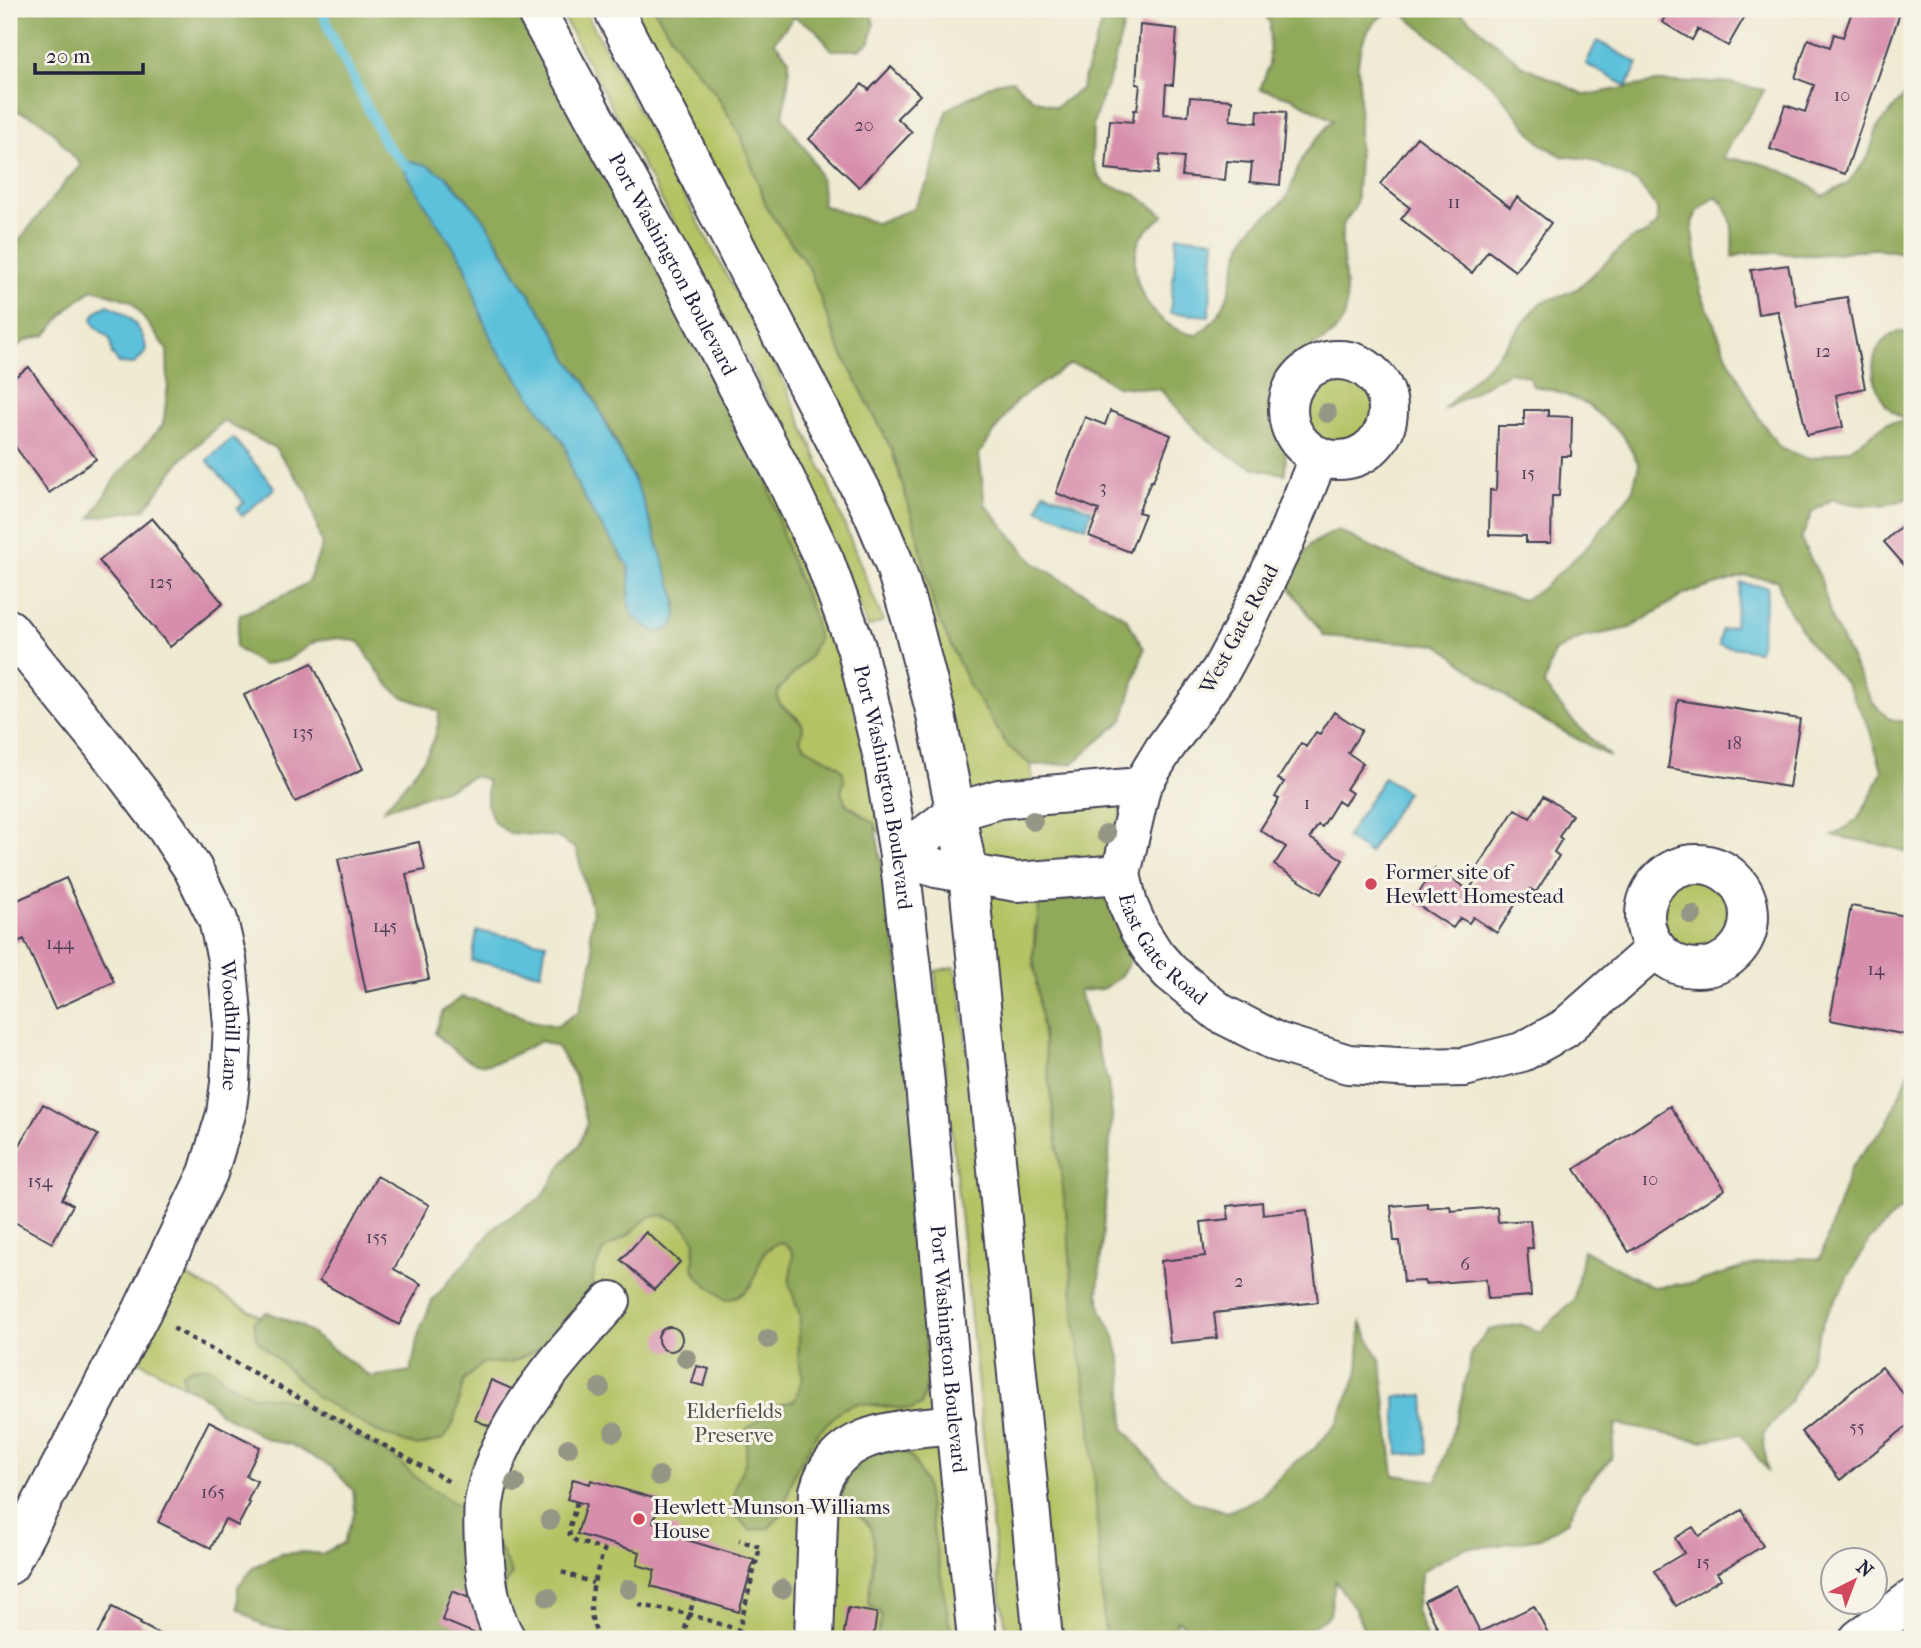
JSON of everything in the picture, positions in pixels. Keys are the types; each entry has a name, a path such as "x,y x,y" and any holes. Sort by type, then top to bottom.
{"main road":[{"name":"Port Washington Boulevard","path":"536,9 693,300 785,478 825,562 856,647 883,758 899,855 924,1073 977,1639"},
{"path":"613,9 873,513 894,563 912,621 935,710 968,873 1042,1639"},
{"name":"West Gate Road","path":"1121,874 1140,788 1164,749 1221,670 1284,542 1319,456"},
{"name":"Woodhill Lane","path":"9,629 114,759 193,869 218,920 227,959 233,1024 226,1114 198,1198 9,1565"},
{"path":"899,855 956,812 999,799 1140,788"},
{"name":"East Gate Road","path":"899,855 936,868 1017,882 1121,874 1128,905 1139,930 1170,972 1220,1013 1277,1042 1348,1064 1415,1068 1465,1067 1522,1052 1564,1029 1656,948"},
{"path":"506,1639 495,1613 486,1578 482,1527 485,1502 500,1455 533,1396 558,1361 611,1301"},
{"path":"814,1639 819,1491 822,1478 830,1464 853,1445 880,1434 956,1424"},
{"path":"1859,1639 1912,1599"}],"path":[{"path":"142,1311 485,1502"},
{"path":"577,1502 570,1536 576,1541 604,1550"},
{"path":"639,1605 689,1614 739,1630 760,1547 739,1540"},
{"path":"601,1639 592,1624 593,1583 607,1542"},
{"path":"562,1572 593,1583"},
{"path":"682,1639 694,1600"}],"green space":[{"path":"9,9 536,9 764,470 788,553 813,614 818,639 810,656 779,689 777,697 780,704 802,723 800,739 806,746 838,765 842,771 844,780 841,791 846,804 875,824 934,1179 924,1325 928,1374 921,1405 911,1410 858,1403 842,1409 817,1433 794,1474 782,1514 769,1528 750,1530 731,1511 736,1483 746,1461 747,1429 774,1407 795,1400 803,1377 798,1359 800,1316 789,1283 792,1250 782,1242 764,1254 748,1289 740,1296 726,1300 700,1279 693,1268 695,1241 687,1229 680,1222 664,1215 649,1217 604,1250 594,1271 592,1290 568,1334 511,1363 483,1363 464,1380 453,1424 444,1439 418,1446 374,1430 317,1397 257,1340 254,1321 267,1312 301,1326 371,1377 411,1371 419,1332 432,1301 498,1224 542,1197 563,1163 579,1145 587,1124 575,1076 557,1047 541,1041 496,1062 475,1063 451,1048 435,1033 443,1011 462,997 499,1006 532,1021 557,1026 579,1011 594,956 590,934 593,913 576,849 557,837 509,833 494,822 487,804 487,780 474,776 450,788 383,810 428,752 438,726 439,712 396,692 378,672 360,642 340,638 316,641 287,660 262,665 235,647 240,615 308,582 322,546 308,493 275,448 223,421 181,460 145,509 91,518 115,478 163,425 168,385 167,350 131,301 93,289 69,308 46,335 27,340 9,352 9,253 81,165 43,122 9,110","holes":["398,159 447,176 484,219 552,328 568,359 587,385 641,495 677,607 635,618 629,598 628,565 594,515 574,478 565,445 494,345 465,264"]},
{"path":"559,9 584,9 783,380 883,621 868,627 800,467 755,374"},
{"path":"614,9 654,9 681,52 715,92 741,136 768,210 809,268 838,345 892,450 917,533 935,611 1008,746 1031,765 1034,796 1141,787 1121,874 1035,925 1033,957 1068,1227 1075,1325 1090,1414 1105,1639 1042,1639 975,934 912,621"},
{"path":"654,9 870,9 874,24 870,42 859,50 832,50 815,29 794,17 774,42 789,59 783,118 817,170 823,193 822,205 876,223 913,209 929,180 947,110 995,83 1012,80 1032,98 1055,107 1081,89 1102,21 1100,9 1128,9 1111,74 1093,123 1092,159 1105,184 1135,194 1164,215 1140,239 1135,270 1139,285 1155,313 1167,324 1197,335 1210,324 1226,301 1246,236 1254,225 1285,199 1303,158 1333,120 1292,98 1260,89 1269,65 1270,23 1261,9 1457,9 1521,65 1586,95 1657,82 1725,82 1764,90 1723,159 1751,161 1776,168 1823,196 1847,184 1868,157 1878,126 1905,95 1912,91 1912,259 1900,253 1876,249 1812,255 1753,253 1732,257 1730,217 1716,196 1697,212 1692,223 1701,293 1729,360 1759,418 1780,448 1809,459 1850,449 1887,423 1906,421 1885,404 1879,394 1874,362 1876,352 1889,336 1900,331 1912,336 1912,496 1883,505 1853,504 1833,499 1812,512 1801,540 1820,577 1832,620 1872,702 1888,718 1912,722 1912,853 1833,836 1857,820 1882,770 1868,725 1846,683 1811,645 1786,605 1777,580 1745,576 1685,594 1630,628 1580,638 1554,652 1544,685 1571,719 1610,757 1521,708 1439,645 1324,636 1285,581 1311,544 1338,530 1428,571 1524,600 1544,587 1584,550 1632,492 1639,465 1623,435 1587,404 1553,390 1533,386 1528,376 1509,372 1443,410 1495,358 1539,304 1577,289 1631,239 1647,233 1657,224 1657,208 1637,182 1589,159 1562,156 1540,143 1494,87 1399,11 1381,16 1369,29 1361,47 1358,65 1360,97 1357,199 1342,229 1346,310 1335,331 1294,357 1274,408 1286,447 1285,474 1257,468 1226,454 1191,424 1161,390 1116,386 1092,370 1070,364 1016,401 979,454 985,504 1033,562 1126,618 1144,649 1123,720 1072,764 1031,765 1008,746 969,685 935,611 917,533 892,450 838,345 809,268 768,210 741,136 715,92 681,52"},
{"path":"1338,359 1366,367 1380,381 1388,409 1380,437 1366,451 1338,459 1310,451 1296,437 1288,409 1296,381 1310,367"},
{"path":"764,470 822,562 898,849 858,811 846,804 841,791 842,770 803,745 799,739 803,731 798,718 780,704 777,697 779,689 810,656 813,614 788,553"},
{"path":"1697,863 1717,867 1734,878 1745,895 1749,915 1745,935 1734,952 1717,963 1697,967 1677,963 1660,952 1649,935 1645,915 1649,895 1660,878 1677,867"},
{"path":"1055,888 1108,890 1132,936 1130,962 1118,979 1102,989 1079,991 1108,1082 1112,1116 1098,1293 1102,1312 1115,1337 1122,1366 1124,1429 1162,1474 1191,1501 1228,1512 1260,1497 1295,1462 1315,1448 1337,1423 1358,1373 1361,1323 1381,1362 1394,1475 1437,1481 1459,1410 1472,1351 1489,1330 1520,1324 1540,1332 1574,1300 1583,1250 1652,1287 1693,1283 1758,1263 1801,1258 1820,1259 1851,1167 1887,1124 1912,1066 1912,1205 1897,1213 1870,1239 1823,1321 1809,1363 1791,1400 1763,1435 1767,1470 1740,1434 1701,1441 1616,1424 1611,1459 1581,1492 1567,1522 1540,1538 1463,1548 1422,1571 1416,1610 1427,1639 1368,1639 1355,1609 1335,1581 1330,1615 1295,1639 1199,1639 1177,1620 1175,1639 1105,1639 1090,1414 1075,1325 1068,1227 1033,957 1039,906"},
{"path":"954,967 960,985 1029,1639 1008,1639 998,1581 935,971"},
{"name":"Elderfields Preserve","path":"934,1179 977,1639 393,1639 374,1490 121,1351 165,1264 417,1402 500,1236"},
{"path":"209,1366 228,1383 253,1396 283,1398 307,1408 395,1458 421,1482 460,1507 495,1539 512,1574 499,1597 465,1614 474,1639 314,1639 261,1625 238,1608 238,1586 255,1566 280,1554 322,1554 343,1543 355,1512 353,1490 331,1467 292,1445 267,1439 220,1413 207,1398 185,1386 182,1374 191,1368"},
{"path":"898,1448 913,1458 925,1484 952,1639 878,1639 882,1617 879,1610 871,1607 868,1602 873,1561 872,1531 865,1520 846,1506 839,1497 847,1477 868,1454"}],"water":[{"path":"1597,41 1638,63 1627,86 1586,64"},
{"path":"397,158 426,165 447,177 484,219 552,328 568,359 587,385 641,495 675,596 676,617 673,625 665,630 657,632 643,624 630,610 628,565 594,515 574,478 565,445 494,345 465,264"},
{"path":"1177,236 1215,240 1209,316 1170,313"},
{"path":"108,305 128,317 143,337 146,352 134,364 119,363 112,354 110,339 93,323 92,319 98,310"},
{"path":"233,438 275,488 242,516 237,509 244,502 207,460"},
{"path":"1044,492 1092,510 1086,527 1038,509"},
{"path":"1741,583 1768,587 1759,651 1719,645 1721,630 1734,626"},
{"path":"1384,777 1407,792 1369,853 1346,838"},
{"path":"477,931 546,943 541,973 472,961"},
{"path":"1424,1395 1427,1453 1398,1455 1395,1397"}],"building":[{"path":"1670,9 1749,9 1728,46 1698,29 1692,40 1662,22"},
{"path":"1853,9 1889,9 1900,13 1845,174 1770,149 1785,105 1805,112 1814,85 1795,78 1808,39 1830,47 1834,34 1843,37"},
{"path":"1140,25 1177,29 1173,85 1166,84 1164,114 1188,116 1190,97 1232,100 1230,120 1257,123 1258,110 1286,112 1280,185 1250,182 1252,163 1227,161 1225,180 1182,176 1184,157 1160,155 1158,174 1106,169 1110,120 1133,122 1134,110 1137,110 1140,85 1136,84"},
{"path":"891,67 920,95 897,118 912,132 859,187 809,139 862,84 869,90"},
{"path":"1417,137 1510,207 1517,197 1551,223 1515,271 1488,251 1472,273 1401,219 1410,208 1380,184"},
{"path":"1788,265 1796,305 1847,297 1865,388 1836,395 1843,427 1807,435 1778,311 1758,314 1751,270"},
{"path":"29,367 96,459 49,493 9,438 9,381"},
{"path":"1524,410 1548,410 1548,416 1572,417 1571,456 1561,456 1559,496 1552,496 1551,543 1526,543 1526,536 1489,535 1490,490 1496,491 1498,426 1524,426"},
{"path":"1110,411 1171,435 1138,512 1145,514 1130,552 1089,536 1099,510 1056,493 1085,417 1105,425"},
{"path":"1912,516 1912,574 1884,542"},
{"path":"152,518 223,603 170,647 99,561"},
{"path":"312,663 363,769 295,802 244,695"},
{"path":"1678,700 1800,719 1789,787 1668,768"},
{"path":"1334,712 1362,730 1348,753 1363,763 1346,789 1352,793 1344,805 1338,801 1322,827 1318,825 1310,838 1343,860 1321,894 1274,865 1286,847 1260,830 1279,799 1275,797 1284,782 1278,779 1301,743 1306,747 1316,732 1320,734"},
{"path":"1544,796 1572,815 1554,852 1559,856 1536,892 1530,889 1520,904 1517,902 1497,933 1473,917 1469,923 1460,918 1453,928 1413,902 1435,868 1469,890 1478,876 1474,873 1515,809 1530,818"},
{"path":"419,842 425,870 406,874 429,979 366,992 338,859"},
{"path":"66,878 114,982 55,1009 24,939 9,946 9,904"},
{"path":"1851,906 1912,917 1912,1036 1830,1020"},
{"path":"43,1104 98,1135 62,1199 73,1205 52,1243 9,1219 9,1164"},
{"path":"1670,1106 1725,1189 1629,1252 1575,1169"},
{"path":"377,1176 429,1205 394,1269 421,1284 399,1325 319,1281"},
{"path":"1262,1202 1263,1215 1307,1210 1318,1302 1214,1313 1217,1338 1170,1343 1161,1261 1205,1256 1201,1222 1229,1219 1227,1206"},
{"path":"1427,1203 1427,1208 1450,1206 1451,1211 1497,1207 1498,1222 1530,1220 1533,1248 1527,1248 1531,1296 1488,1299 1486,1279 1425,1284 1424,1281 1404,1282 1400,1241 1394,1241 1391,1206"},
{"path":"646,1232 680,1262 654,1290 621,1260"},
{"path":"670,1327 679,1330 682,1339 679,1348 670,1351 661,1348 658,1339 661,1330"},
{"path":"697,1366 709,1369 704,1386 692,1383"},
{"path":"1882,1367 1912,1405 1912,1422 1840,1480 1801,1432"},
{"path":"491,1380 512,1389 496,1429 475,1420"},
{"path":"209,1421 260,1447 246,1476 257,1481 247,1502 250,1503 238,1526 225,1519 211,1548 158,1522"},
{"path":"573,1479 590,1484 591,1480 660,1500 653,1522 679,1529 677,1537 754,1560 739,1612 651,1586 655,1570 637,1565 640,1552 577,1534 586,1504 567,1499"},
{"path":"1742,1510 1763,1546 1717,1573 1721,1579 1676,1606 1654,1571 1684,1553 1675,1538 1693,1527 1699,1536"},
{"path":"1457,1585 1480,1632 1534,1606 1551,1639 1443,1639 1424,1601"},
{"path":"452,1591 490,1606 478,1635 442,1620"},
{"path":"112,1607 141,1622 140,1624 169,1639 95,1639"},
{"path":"848,1608 877,1613 873,1639 843,1639"}],"waterway":[{"path":"322,9 330,32 386,145 407,166"}],"place":[{"name":"Former site of Hewlett Homestead","path":"1371,884"},
{"name":"Hewlett-Munson-Williams House","path":"639,1519"}]}
